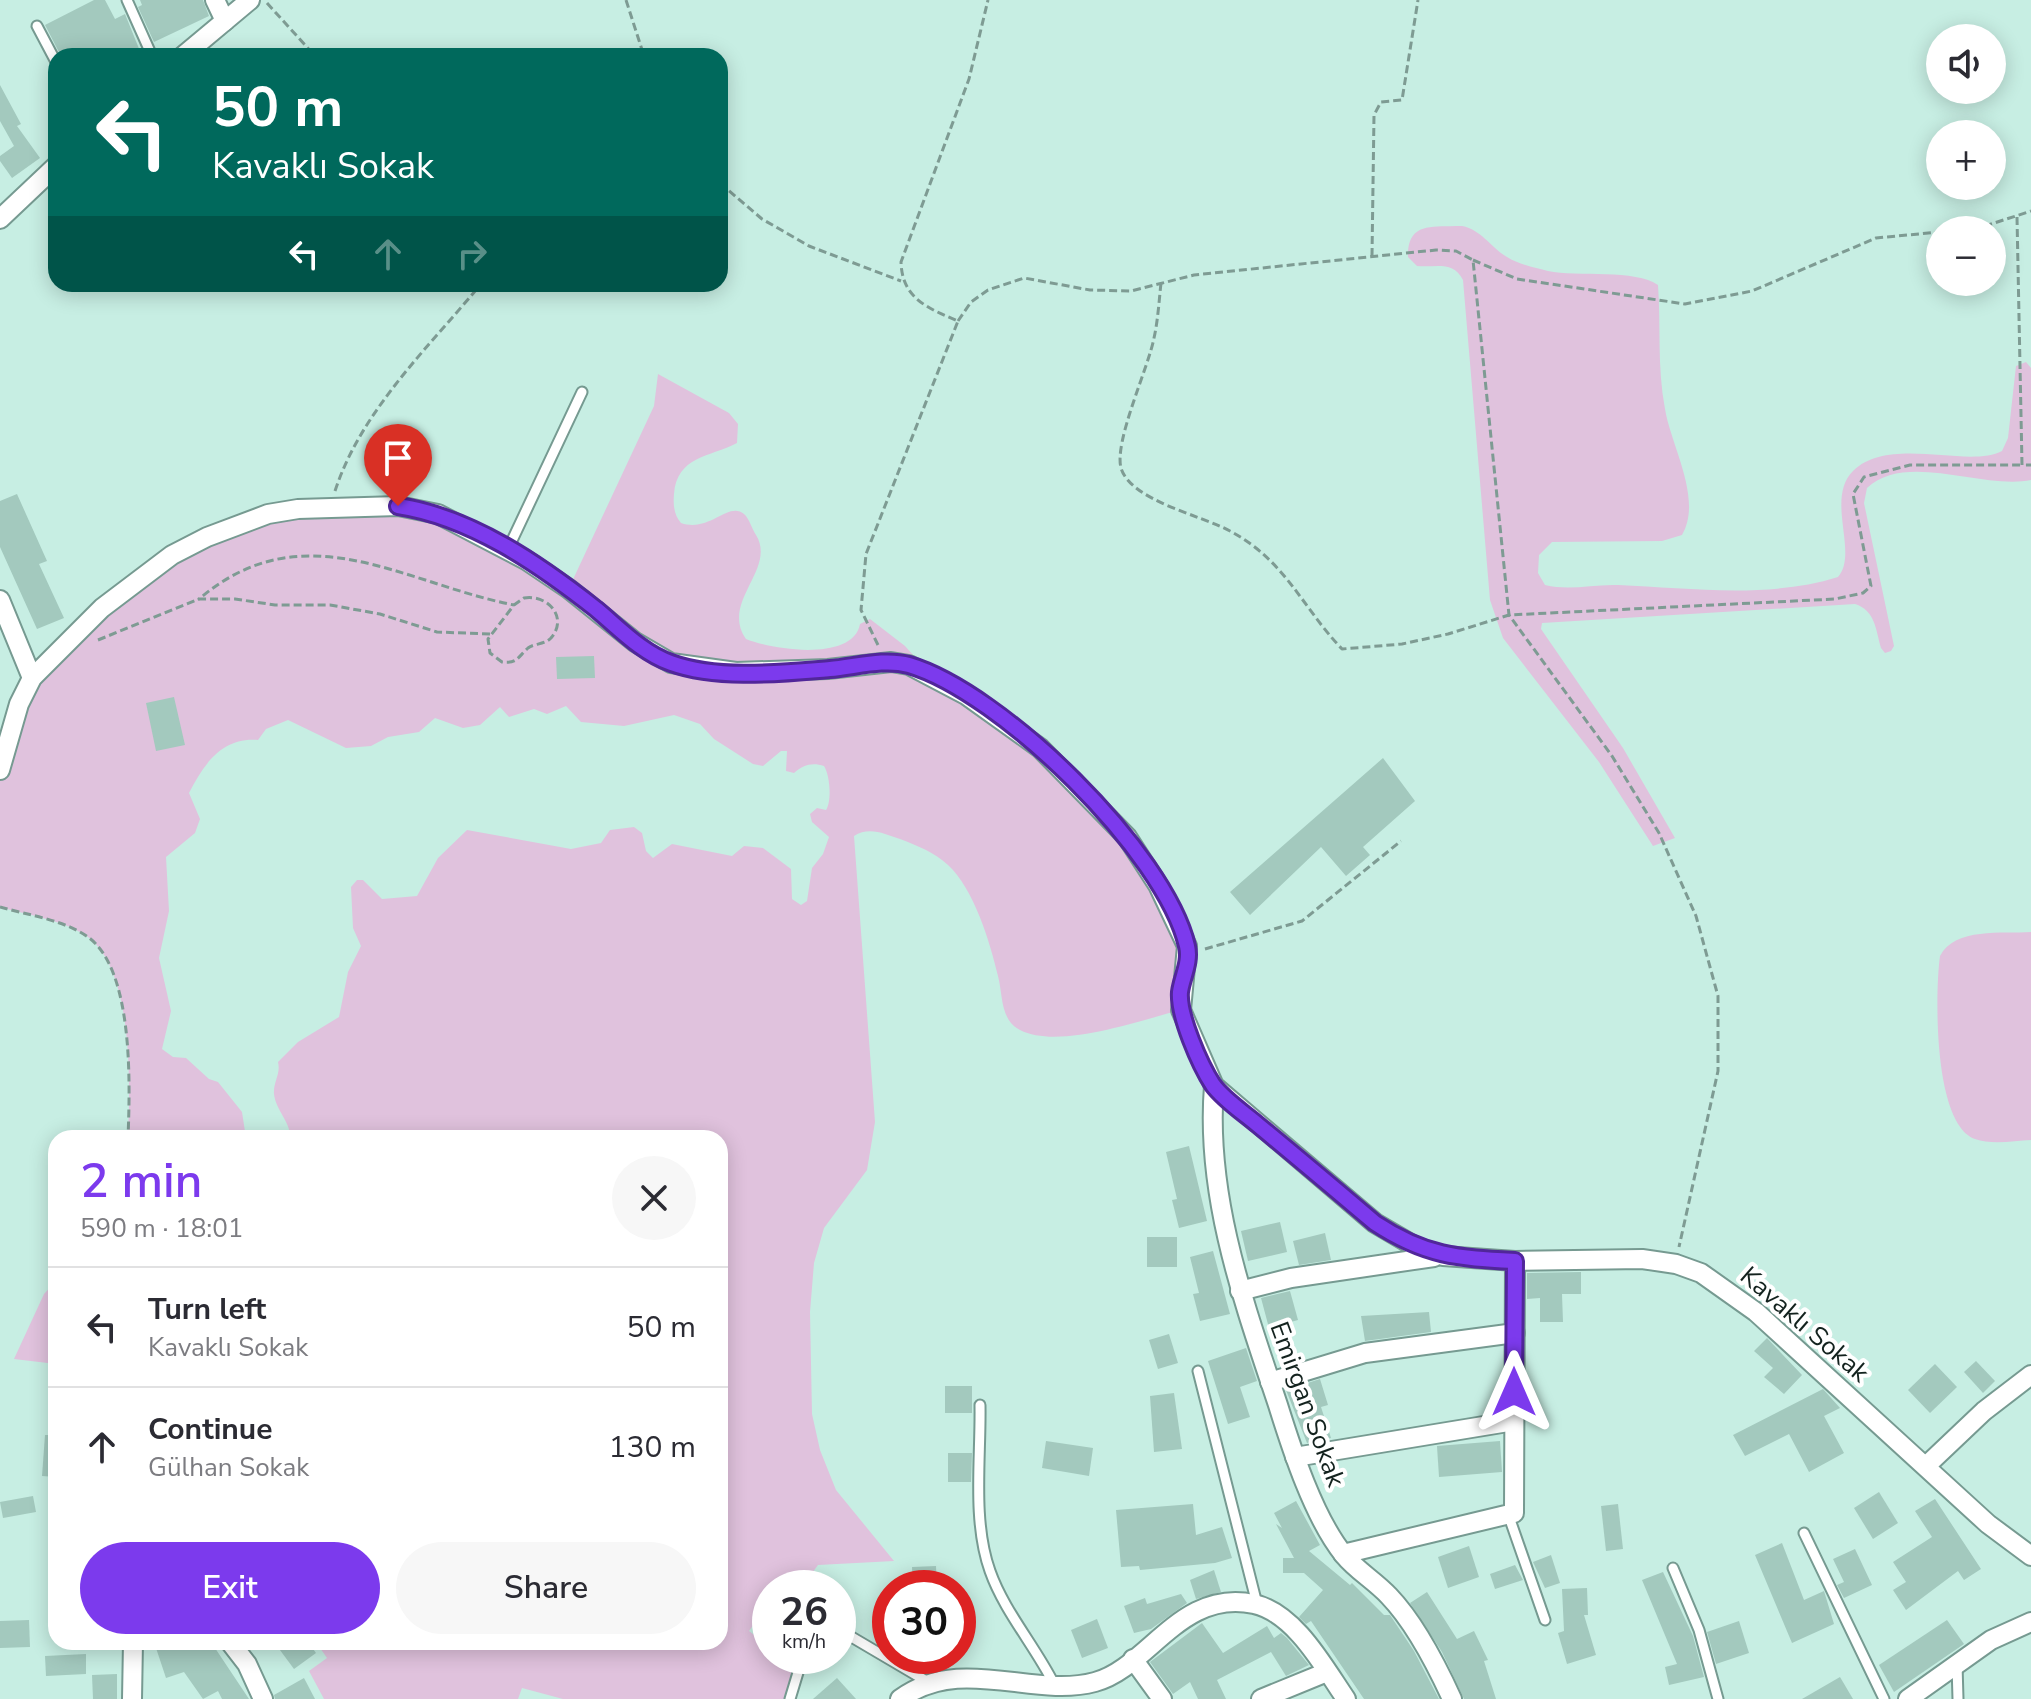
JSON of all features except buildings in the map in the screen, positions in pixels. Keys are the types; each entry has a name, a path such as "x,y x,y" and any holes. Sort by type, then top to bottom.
{"street":[{"path":"215,0 225,21"},
{"path":"193,48 250,0"},
{"path":"0,219 48,174"},
{"path":"0,770 19,704 32,678 102,608 172,555 230,526 268,514 331,506 417,509 465,526 508,549 569,589 635,642 671,663 702,670 748,672 828,669 891,662 931,675 966,695 1040,748 1127,837 1178,921 1188,954 1181,984 1181,1010 1214,1086"},
{"path":"1,605 32,678"},
{"name":"Kavaklı Sokak","path":"1214,1086 1375,1223 1416,1247 1443,1256 1515,1261 1616,1258 1676,1264 1701,1273 1736,1296 1988,1524 2031,1556"},
{"name":"Emirgan Sokak","path":"1214,1086 1212,1130 1217,1175 1240,1291 1295,1457 1343,1554 1393,1601 1413,1628 1452,1699"},
{"path":"1240,1291 1291,1278 1443,1256"},
{"path":"1343,1554 1514,1513 1515,1261"},
{"path":"1270,1382 1365,1353 1515,1333"},
{"path":"1926,1466 1976,1418 2031,1375"},
{"path":"1295,1457 1514,1421"},
{"path":"900,1699 928,1682 981,1680 1057,1691 1100,1681 1188,1616 1231,1603 1258,1606 1284,1621 1346,1699"},
{"path":"1908,1699 1991,1640 2031,1622"},
{"path":"132,1699 133,1650"},
{"path":"236,1650 247,1664 263,1699"},
{"path":"1133,1659 1162,1699"},
{"path":"1261,1699 1327,1672"}],"lane":[{"path":"127,0 148,48"},
{"path":"37,26 49,48"},
{"path":"508,549 582,392"},
{"path":"1198,1371 1258,1606"},
{"path":"980,1405 982,1523 987,1560 1005,1602 1057,1691"},
{"path":"1508,1514 1545,1620"},
{"path":"1804,1533 1884,1699"},
{"path":"1673,1568 1699,1630 1718,1699"},
{"path":"856,1640 928,1682"},
{"path":"1957,1664 1958,1699"},
{"path":"790,1699 798,1674"}],"path":[{"path":"264,0 308,48"},
{"path":"626,0 641,48"},
{"path":"958,321 909,293 902,281 901,262 969,79 988,0"},
{"path":"1372,256 1374,115 1381,102 1402,100 1418,0"},
{"path":"728,190 762,219 809,246 902,281"},
{"path":"2006,220 2031,211"},
{"path":"2017,217 2022,465"},
{"path":"891,662 866,624 861,610 861,578 879,519 958,321 971,302 988,290 1024,278 1108,291 1194,275 1372,256 1456,251 1517,279 1685,304 1719,301 1752,291 1876,238 1926,233"},
{"path":"1473,260 1509,615 1612,756 1659,833 1696,916 1718,996 1718,1071 1676,1264"},
{"path":"1161,283 1154,339 1122,447 1121,467 1130,485 1230,531 1271,558 1322,628 1342,649 1402,644 1509,615 1835,599 1863,593 1871,586 1853,494 1864,477 1922,464 2031,465"},
{"path":"331,506 345,459 364,428 474,292"},
{"path":"93,641 146,623 199,599 230,574 271,559 291,556 353,561 514,605"},
{"path":"199,599 235,599 275,605 330,605 380,614 437,632 490,634 507,619 514,605 530,597 548,602 557,618 553,636 527,649 517,661 507,663 490,653 490,634"},
{"path":"1188,954 1302,921 1401,841"},
{"path":"0,907 87,936 111,966 130,1089 128,1130"}],"shaded area":[{"path":"1462,226 1481,235 1507,257 1527,266 1560,273 1636,277 1658,285 1663,393 1668,424 1684,472 1688,521 1682,535 1662,541 1552,542 1539,555 1538,573 1545,585 1757,590 1811,584 1838,577 1844,567 1845,554 1842,496 1845,483 1853,471 1887,455 1970,457 2002,451 2008,438 2016,366 2026,362 2031,368 2031,480 2012,482 1923,472 1902,473 1883,477 1867,488 1864,503 1894,646 1891,651 1885,653 1881,648 1871,616 1855,604 1542,623 1541,629 1623,748 1675,838 1653,846 1599,762 1503,638 1490,600 1463,280 1449,267 1417,266 1408,257 1409,245 1417,232 1424,228"},
{"path":"658,374 729,413 738,424 737,443 688,465 676,481 674,502 675,513 681,523 701,524 731,511 744,514 749,521 761,548 760,560 740,612 740,625 746,639 792,649 828,648 843,644 854,636 860,624 870,619 905,646 931,675 966,695 1101,807 1178,921 1181,1010 1077,1035 1056,1037 1020,1030 1006,1014 986,932 957,875 937,856 900,839 871,831 854,836 875,1122 867,1170 824,1228 814,1263 810,1312 812,1414 820,1450 836,1490 894,1561 818,1565 814,1570 752,1570 752,1627 749,1631 752,1633 752,1674 797,1674 790,1699 563,1699 522,1688 518,1699 324,1699 309,1671 327,1658 322,1650 728,1650 728,1130 289,1130 274,1094 278,1062 298,1042 339,1017 348,972 361,946 353,928 351,887 357,880 363,880 382,899 417,896 438,858 467,830 571,849 601,843 610,830 634,827 642,833 646,851 653,858 672,844 732,856 744,846 763,848 791,869 792,899 801,905 807,901 812,868 823,854 829,837 812,822 810,814 817,808 826,810 828,806 828,775 824,766 812,764 794,773 786,771 787,751 781,751 763,766 753,764 714,739 700,724 674,715 624,726 581,722 566,706 547,714 534,709 509,717 500,707 480,725 463,728 435,718 419,732 388,737 371,746 346,748 288,720 266,729 258,740 245,740 224,748 201,772 189,793 200,819 195,833 166,857 169,911 159,958 171,1011 162,1049 173,1057 186,1058 209,1079 218,1082 242,1112 245,1130 128,1130 126,1031 114,975 103,953 88,937 68,926 0,907 0,770 19,704 134,582 268,514 417,509 569,588 654,406"},
{"path":"2031,932 2031,1140 1981,1141 1961,1128 1951,1109 1944,1084 1937,998 1940,956 1956,940 1968,936"},
{"path":"48,1290 48,1363 14,1359"}],"route":[{"path":"398,506 438,514 508,549 569,589 655,656 671,663 702,670 736,672 828,669 891,662 909,665 966,695 1040,748 1127,837 1178,921 1188,954 1181,984 1181,1010 1214,1086 1375,1223 1398,1238 1443,1256 1515,1261 1514,1392"}]}
